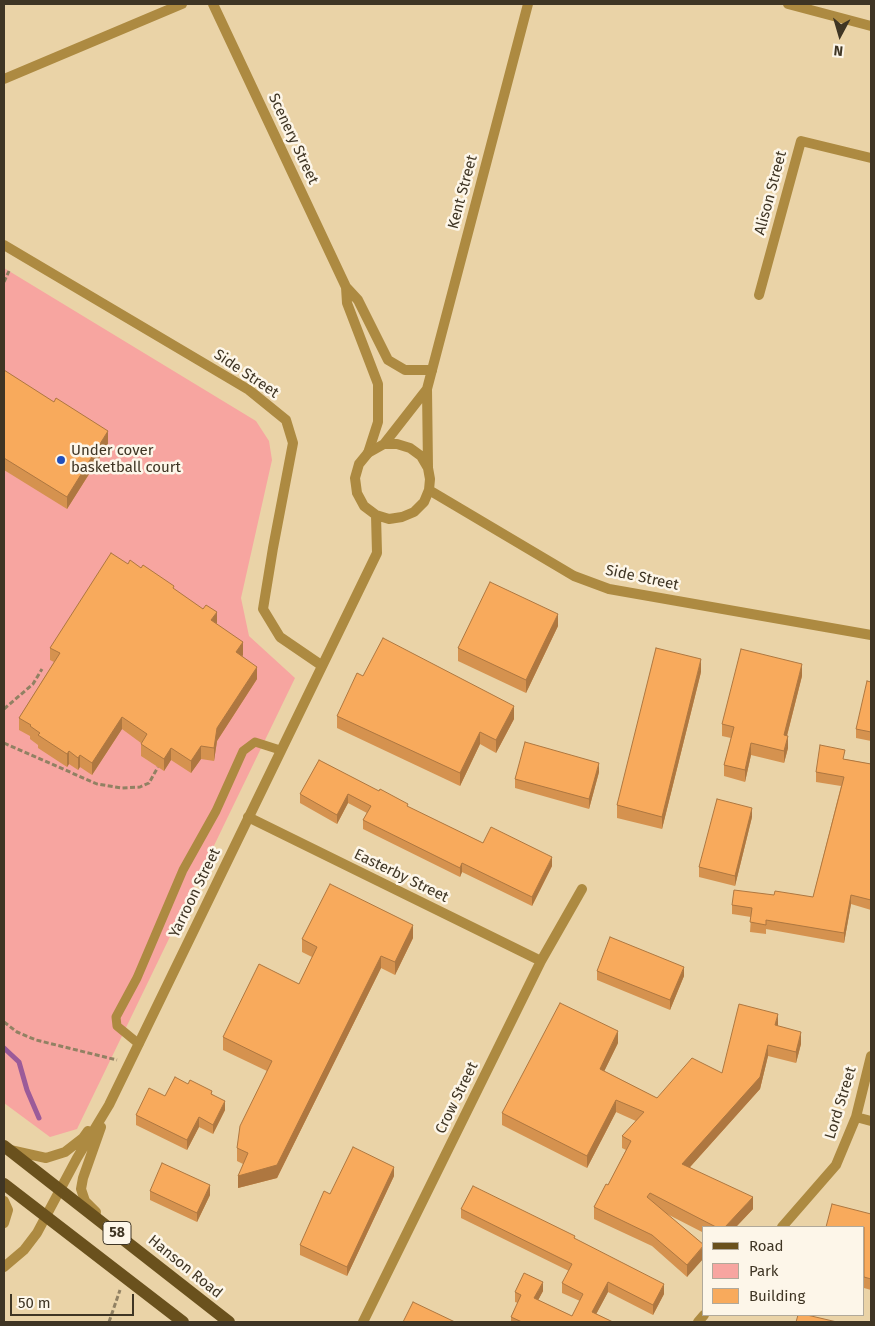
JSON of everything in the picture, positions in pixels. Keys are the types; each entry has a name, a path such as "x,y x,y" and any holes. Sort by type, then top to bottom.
{"main road":[{"name":"Hanson Road","path":"6,1147 228,1322"},
{"name":"58","path":"4,1184 183,1322"}],"street":[{"path":"4,79 182,4"},
{"name":"Scenery Street","path":"213,4 346,287 358,300 388,360 405,370 432,370"},
{"name":"Kent Street","path":"428,468 427,389 528,4"},
{"path":"788,4 871,26"},
{"name":"Alison Street","path":"758,294 801,141 871,158"},
{"name":"Side Street","path":"4,245 250,390 286,420 293,443 263,609 280,637 321,665"},
{"name":"Scenery Street","path":"346,287 346,303 378,384 378,422 368,453"},
{"name":"Kent Street","path":"384,444 427,389"},
{"path":"384,444 397,444 410,448 421,456 428,468 429,490 424,502 414,512 402,518 389,518 376,515 364,506 357,493 355,478 359,464 368,453 384,444"},
{"name":"Side Street","path":"429,490 574,576 609,589 871,635"},
{"name":"Yarroon Street","path":"4,1266 24,1250 37,1233 77,1158 109,1105 377,553 376,515"},
{"name":"Easterby Street","path":"248,817 541,961"},
{"name":"Crow Street","path":"363,1322 541,961 582,888"},
{"name":"Lord Street","path":"783,1226 836,1165 856,1117 871,1056"},
{"path":"6,1147 46,1158 65,1152 83,1138 109,1105"},
{"path":"109,1105 83,1178 81,1189 85,1201 114,1231"},
{"path":"856,1117 871,1121"},
{"path":"4,1201 8,1210 4,1223"}],"lane":[{"path":"139,1044 117,1026 116,1017 144,963 183,870 216,811 243,751 255,742 280,750"}],"path":[{"path":"4,282 10,272"},
{"path":"4,710 33,684 42,669"},
{"path":"4,743 97,784 122,788 140,787 149,783 158,767"},
{"path":"4,1022 18,1032 36,1040 129,1063"},
{"path":"109,1322 125,1277"}],"green space":[{"path":"4,268 256,421 269,441 272,460 241,598 249,636 295,678 77,1129 50,1137 4,1103"}],"building":[{"path":"4,370 54,402 56,398 108,431 67,497 4,458"},
{"path":"111,553 128,564 130,560 141,568 143,565 203,609 206,605 217,612 211,620 243,642 236,652 257,667 217,728 214,748 201,746 191,761 171,748 164,759 141,744 147,734 122,717 92,763 80,755 78,758 69,751 67,754 38,735 40,733 19,718 60,653 50,648"},
{"path":"490,582 558,614 526,680 458,648"},
{"path":"383,638 514,706 496,740 480,732 460,773 337,716 357,673 363,676"},
{"path":"656,648 701,659 662,817 617,805"},
{"path":"741,649 802,664 784,735 788,736 784,751 751,743 745,770 724,765 734,727 722,724"},
{"path":"867,681 871,682 871,732 856,729"},
{"path":"525,742 599,763 589,799 515,779"},
{"path":"820,745 845,750 843,759 871,764 871,900 851,895 844,933 766,920 766,925 750,922 752,908 732,905 734,890 774,895 775,891 813,897 844,777 816,772"},
{"path":"319,760 379,791 380,789 408,804 407,806 483,843 491,827 552,857 532,897 462,863 460,868 363,820 371,806 348,794 337,815 300,794"},
{"path":"717,799 752,808 735,876 699,867"},
{"path":"330,884 413,925 395,962 381,956 277,1165 238,1176 248,1153 237,1148 240,1126 272,1061 223,1037 259,964 299,984 317,947 302,939"},
{"path":"610,937 684,967 670,1000 597,971"},
{"path":"560,1003 618,1031 600,1069 657,1098 692,1058 722,1073 739,1004 778,1014 775,1025 801,1032 796,1052 768,1045 760,1077 682,1164 753,1197 726,1226 714,1226 650,1193 647,1197 702,1243 702,1247 687,1265 652,1235 594,1207 631,1141 622,1136 644,1112 616,1100 587,1156 502,1113"},
{"path":"175,1077 188,1084 190,1080 212,1091 211,1094 225,1101 213,1125 199,1117 187,1140 136,1115 149,1088 165,1096"},
{"path":"353,1147 394,1167 347,1267 300,1245 324,1191 330,1194"},
{"path":"162,1163 210,1185 197,1213 150,1191"},
{"path":"473,1186 575,1236 574,1238 664,1284 653,1305 608,1282 592,1312 613,1322 522,1322 511,1317 521,1295 515,1292 524,1273 543,1282 534,1298 572,1316 583,1294 562,1283 572,1264 461,1209"},
{"path":"832,1204 871,1214 871,1279 865,1277 865,1226 826,1226"},
{"path":"413,1302 455,1322 403,1322"},
{"path":"798,1316 811,1316 837,1322 796,1322"}],"waterway":[{"path":"4,1048 19,1062 27,1090 39,1118"}],"place":[{"name":"Under cover basketball court","path":"61,460"}]}
